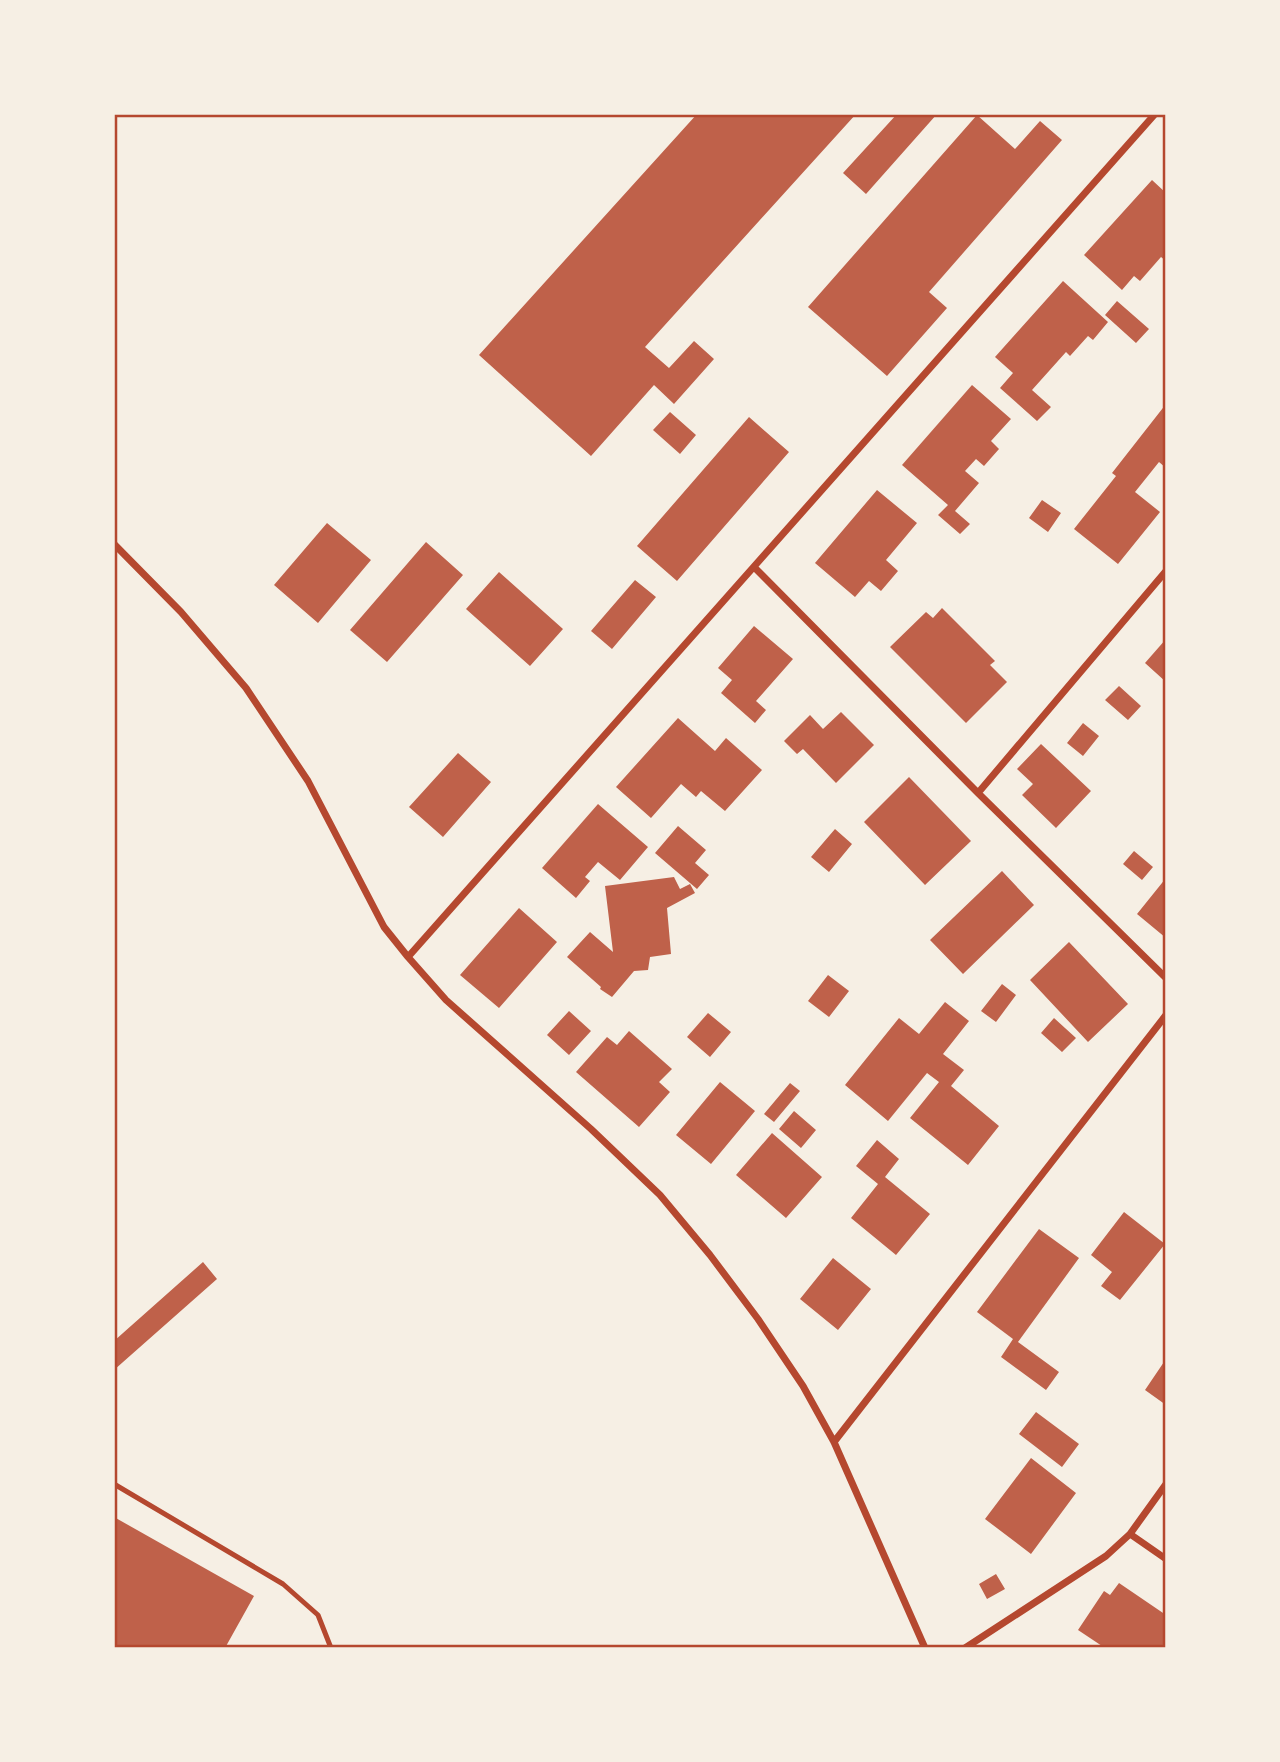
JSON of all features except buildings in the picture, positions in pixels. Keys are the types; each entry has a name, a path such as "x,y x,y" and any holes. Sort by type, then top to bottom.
{"street":[{"path":"408,957 1155,114"},
{"path":"114,544 181,612 246,688 308,781 384,927 408,957 446,1000 592,1129 660,1195 758,1319 803,1386 834,1442 925,1648"},
{"path":"755,568 1166,978"},
{"path":"978,793 1166,571"},
{"path":"834,1442 1166,1015"},
{"path":"965,1648 1106,1556 1130,1534 1166,1484"},
{"path":"1130,1534 1166,1559"}],"lane":[{"path":"114,1484 283,1584 317,1615 331,1648"}]}
